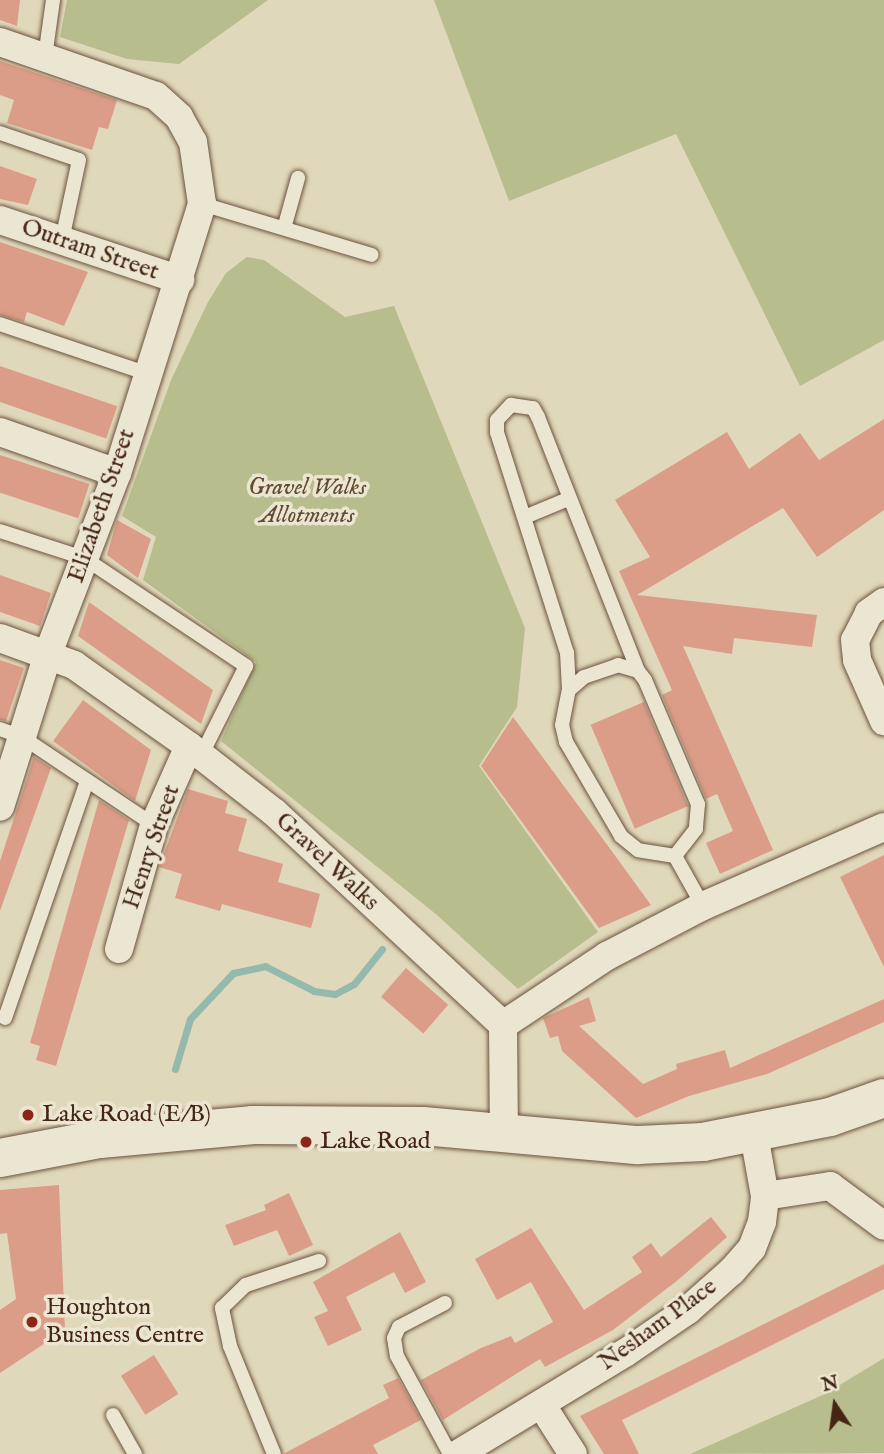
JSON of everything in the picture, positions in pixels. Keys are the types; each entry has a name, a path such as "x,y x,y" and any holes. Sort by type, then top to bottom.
{"main road":[{"path":"0,1158 100,1139 253,1125 342,1124 638,1145 754,1135 884,1098"},
{"path":"0,1135 100,1139"}],"street":[{"path":"0,42 156,96 179,117 193,142 202,204"},
{"name":"Elizabeth Street","path":"0,807 11,733 48,654 117,473 146,373 180,281 202,204"},
{"name":"Outram Street","path":"0,220 180,281"},
{"path":"0,432 117,473"},
{"path":"884,602 869,613 855,640 857,660 884,721"},
{"name":"Gravel Walks","path":"0,638 74,665 195,751 275,813 503,1025"},
{"name":"Henry Street","path":"119,949 154,825 195,751"},
{"path":"504,1135 503,1025 607,956 703,906 884,827"},
{"name":"Nesham Place","path":"458,1454 688,1310 732,1271 752,1248 765,1196 754,1135"},
{"path":"765,1196 830,1185 884,1226"},
{"path":"541,1404 573,1454"}],"lane":[{"path":"45,57 53,0"},
{"path":"0,134 79,160 62,240"},
{"path":"285,225 298,178"},
{"path":"202,204 285,225 372,255"},
{"path":"0,324 146,373"},
{"path":"511,405 533,408 638,671 698,804 696,829 674,856 638,850 621,836 566,742 562,724 569,690 566,653 527,516 497,432 497,420 511,405"},
{"path":"527,516 568,499"},
{"path":"0,531 85,558 246,666 195,751"},
{"path":"569,690 600,670 618,665 638,671"},
{"path":"11,733 154,825"},
{"path":"5,1018 87,781"},
{"path":"674,856 703,906"},
{"path":"274,1454 230,1346 222,1308 246,1285 319,1261"},
{"path":"445,1303 399,1327 394,1338 397,1356 450,1454"},
{"path":"113,1415 135,1454"}],"green space":[{"path":"67,0 268,0 179,64 127,59 60,37"},
{"path":"434,0 884,0 884,340 800,386 676,134 509,201"},
{"name":"Gravel Walks Allotments","path":"247,257 264,260 345,317 394,306 525,628 517,707 479,766 598,932 518,989 437,915 221,741 256,662 143,580 156,537 122,516 171,380 208,302 226,273"},
{"path":"884,1358 884,1453 690,1454 825,1394"}],"building":[{"path":"0,0 20,0 17,26 0,20"},
{"path":"0,61 117,100 108,129 99,127 92,150 7,123 14,100 0,95"},
{"path":"0,166 37,179 28,205 0,199"},
{"path":"0,242 88,272 64,326 27,312 24,322 0,315"},
{"path":"0,366 117,406 106,439 0,402"},
{"path":"884,419 884,510 817,557 783,508 637,595 817,615 812,647 734,638 732,654 683,646 773,850 720,874 706,843 733,831 717,794 706,799 662,695 672,690 619,571 650,557 615,500 727,432 749,469 800,433 819,460"},
{"path":"0,455 89,484 78,518 0,493"},
{"path":"117,520 151,539 138,578 107,555"},
{"path":"0,575 51,593 40,626 0,612"},
{"path":"89,602 213,690 201,724 78,636"},
{"path":"0,660 24,668 6,721 0,720"},
{"path":"83,700 151,750 135,801 53,741"},
{"path":"644,702 688,806 635,829 591,725"},
{"path":"513,717 651,905 599,928 481,766"},
{"path":"34,757 51,768 0,911 0,861"},
{"path":"188,789 228,801 225,813 247,819 238,851 283,864 278,882 320,894 311,928 222,904 220,911 175,898 182,874 159,867"},
{"path":"99,800 129,820 56,1066 36,1060 40,1046 30,1043"},
{"path":"884,855 884,967 840,877"},
{"path":"406,968 448,1005 423,1033 381,997"},
{"path":"589,997 596,1021 579,1026 643,1084 677,1069 676,1064 725,1050 730,1068 884,999 884,1022 767,1074 689,1096 636,1118 562,1051 558,1036 550,1038 543,1018"},
{"path":"59,1185 65,1330 0,1373 0,1310 16,1299 7,1233 0,1234 0,1190"},
{"path":"289,1193 313,1245 289,1256 277,1230 234,1246 225,1225 266,1210 264,1205"},
{"path":"711,1217 727,1237 678,1280 613,1330 545,1367 540,1359 443,1420 421,1380 481,1348 511,1336 515,1343 553,1322 531,1282 497,1300 475,1259 531,1228 584,1310 642,1272 632,1257 651,1243 661,1257"},
{"path":"400,1232 426,1282 405,1293 394,1272 346,1297 362,1330 328,1346 314,1317 328,1311 313,1282"},
{"path":"884,1264 884,1289 622,1420 639,1454 604,1454 580,1416"},
{"path":"154,1355 178,1394 145,1415 121,1376"},
{"path":"398,1378 421,1420 373,1445 378,1454 283,1454 389,1398 383,1385"}],"waterway":[{"path":"175,1069 190,1019 233,973 265,966 314,991 335,994 354,984 382,949"}],"place":[{"name":"Lake Road (E/B)","path":"28,1115"},
{"name":"Lake Road","path":"306,1142"},
{"name":"Houghton Business Centre","path":"32,1322"}]}
